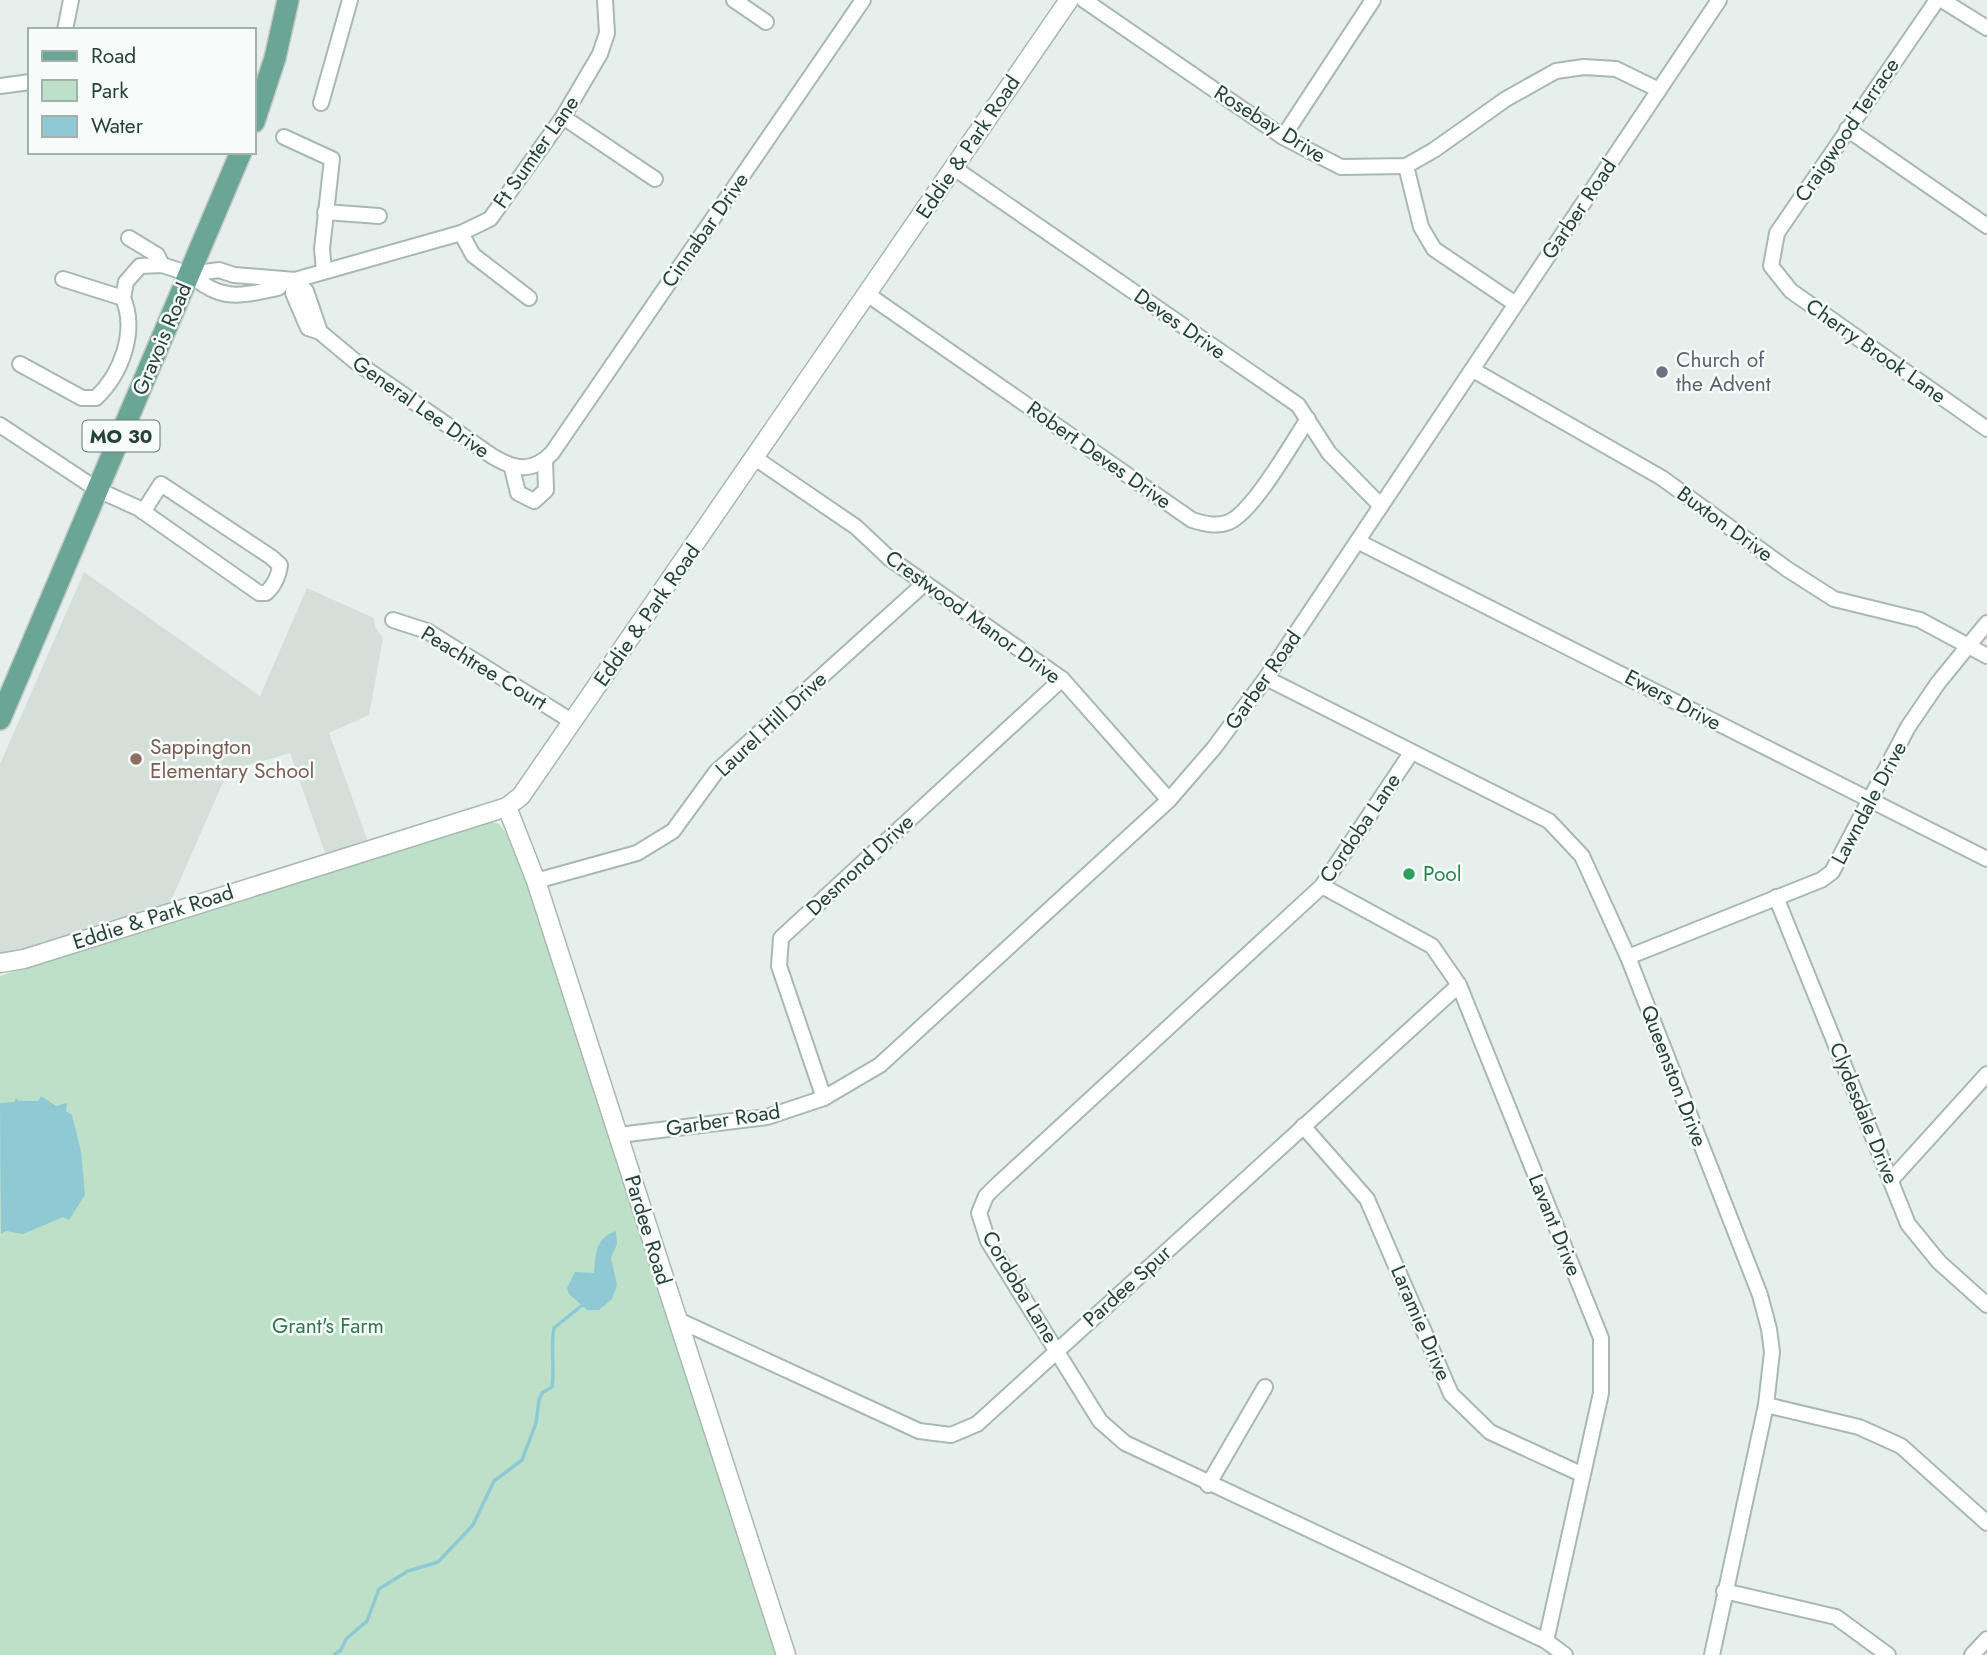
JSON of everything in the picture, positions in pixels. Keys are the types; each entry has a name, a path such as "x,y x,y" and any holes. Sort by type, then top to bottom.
{"main road":[{"path":"256,116 272,69 288,0"},
{"name":"Gravois Road","path":"0,719 241,154"}],"street":[{"path":"65,28 71,0"},
{"path":"321,103 350,0"},
{"name":"Ft Sumter Lane","path":"190,274 212,292 244,295 278,288 289,281 461,233 490,219 563,117 600,54 607,33 605,0"},
{"path":"734,0 766,22"},
{"name":"Cinnabar Drive","path":"529,468 545,460 863,0"},
{"name":"Eddie & Park Road","path":"0,963 23,959 508,807 521,796 1069,0"},
{"name":"Rosebay Drive","path":"1084,0 1283,137 1340,167 1406,166 1434,150 1506,99 1556,71 1584,67 1616,69 1659,90"},
{"path":"1283,137 1373,0"},
{"name":"Garber Road","path":"619,1135 767,1117 824,1098 880,1065 1169,800 1214,748 1266,678 1473,370 1514,303 1719,0"},
{"path":"1939,0 1987,28"},
{"name":"Craigwood Terrace","path":"1770,266 1777,233 1939,0"},
{"path":"0,86 28,82"},
{"path":"563,117 655,178"},
{"path":"1847,129 1987,226"},
{"path":"284,137 332,159 321,249 324,271"},
{"path":"1406,166 1421,227 1434,248 1514,303"},
{"name":"Deves Drive","path":"954,168 1298,405 1329,453 1381,506"},
{"path":"325,212 379,216"},
{"path":"461,233 473,255 529,298"},
{"path":"130,238 158,255 162,265"},
{"path":"20,363 82,398 96,398 107,387 129,339 130,316 123,298 126,282 140,266 162,265 190,274"},
{"name":"Cherry Brook Lane","path":"1770,266 1791,291 1987,429"},
{"name":"Ft Sumter Lane","path":"190,274 219,270 234,275 289,281"},
{"path":"63,279 123,298"},
{"name":"General Lee Drive","path":"289,281 308,328 320,332 356,362 512,468 529,468"},
{"name":"Robert Deves Drive","path":"867,294 1192,520 1210,525 1229,522 1246,511 1308,419"},
{"name":"Buxton Drive","path":"1473,370 1662,478 1787,569 1834,599 1920,620 1987,656"},
{"path":"0,425 98,490 144,512 259,593 266,593 271,589 280,565 161,484 144,512"},
{"name":"Crestwood Manor Drive","path":"755,458 856,527 889,558 1062,679 1169,800"},
{"path":"512,468 518,493 534,502 546,490 545,460"},
{"name":"Ewers Drive","path":"1359,542 1987,859"},
{"name":"Laurel Hill Drive","path":"536,881 637,853 673,831 716,772 925,583"},
{"name":"Peachtree Court","path":"393,620 427,631 573,722"},
{"name":"Lawndale Drive","path":"1628,957 1821,880 1832,873 1908,727 1938,683 1987,623"},
{"name":"Queenston Drive","path":"1266,678 1549,821 1581,856 1628,957 1760,1295 1772,1352 1766,1405 1712,1655"},
{"name":"Desmond Drive","path":"824,1098 779,966 781,938 1062,679"},
{"name":"Cordoba Lane","path":"1411,753 1322,886 986,1196 979,1213 988,1241 1058,1349 1100,1421 1125,1443 1208,1485 1546,1641 1565,1655"},
{"name":"Pardee Road","path":"508,807 536,881 786,1655"},
{"name":"Lavant Drive","path":"1322,886 1432,947 1459,985 1601,1338 1601,1393 1546,1641"},
{"name":"Clydesdale Drive","path":"1776,897 1908,1224 1920,1243 1987,1305"},
{"name":"Eddie & Park Road","path":"0,971 23,959"},
{"name":"Pardee Spur","path":"676,1319 919,1431 951,1435 977,1424 1459,985"},
{"path":"1891,1180 1987,1074"},
{"name":"Laramie Drive","path":"1303,1126 1367,1199 1451,1394 1490,1432 1581,1474"},
{"path":"1208,1485 1265,1387"},
{"path":"1766,1405 1859,1427 1900,1446 1987,1523"},
{"path":"1724,1591 1836,1618 1888,1655"},
{"path":"1972,1655 1987,1639"}],"shaded area":[{"name":"Sappington Elementary School","path":"84,572 260,696 307,588 374,618 375,627 383,638 369,715 329,733 368,842 325,853 290,753 228,771 170,903 0,956 0,764"}],"green space":[{"name":"Grant's Farm","path":"485,820 499,824 516,846 779,1655 0,1655 0,976 188,912"}],"water":[{"path":"41,1096 56,1106 67,1103 66,1111 72,1115 81,1151 85,1195 69,1220 63,1217 23,1234 6,1231 1,1234 0,1103 14,1102 16,1098 19,1101 38,1101"},
{"path":"616,1231 617,1244 611,1258 617,1285 612,1299 599,1310 587,1310 569,1294 567,1288 575,1272 594,1273 600,1242"}],"waterway":[{"path":"334,1655 341,1650 346,1639 367,1621 379,1589 408,1571 438,1562 473,1525 494,1481 522,1460 536,1423 539,1400 542,1393 552,1387 554,1328 581,1306"}],"place":[{"name":"Church of the Advent","path":"1662,372"},
{"name":"Sappington Elementary School","path":"136,759"},
{"name":"Pool","path":"1409,874"}]}
